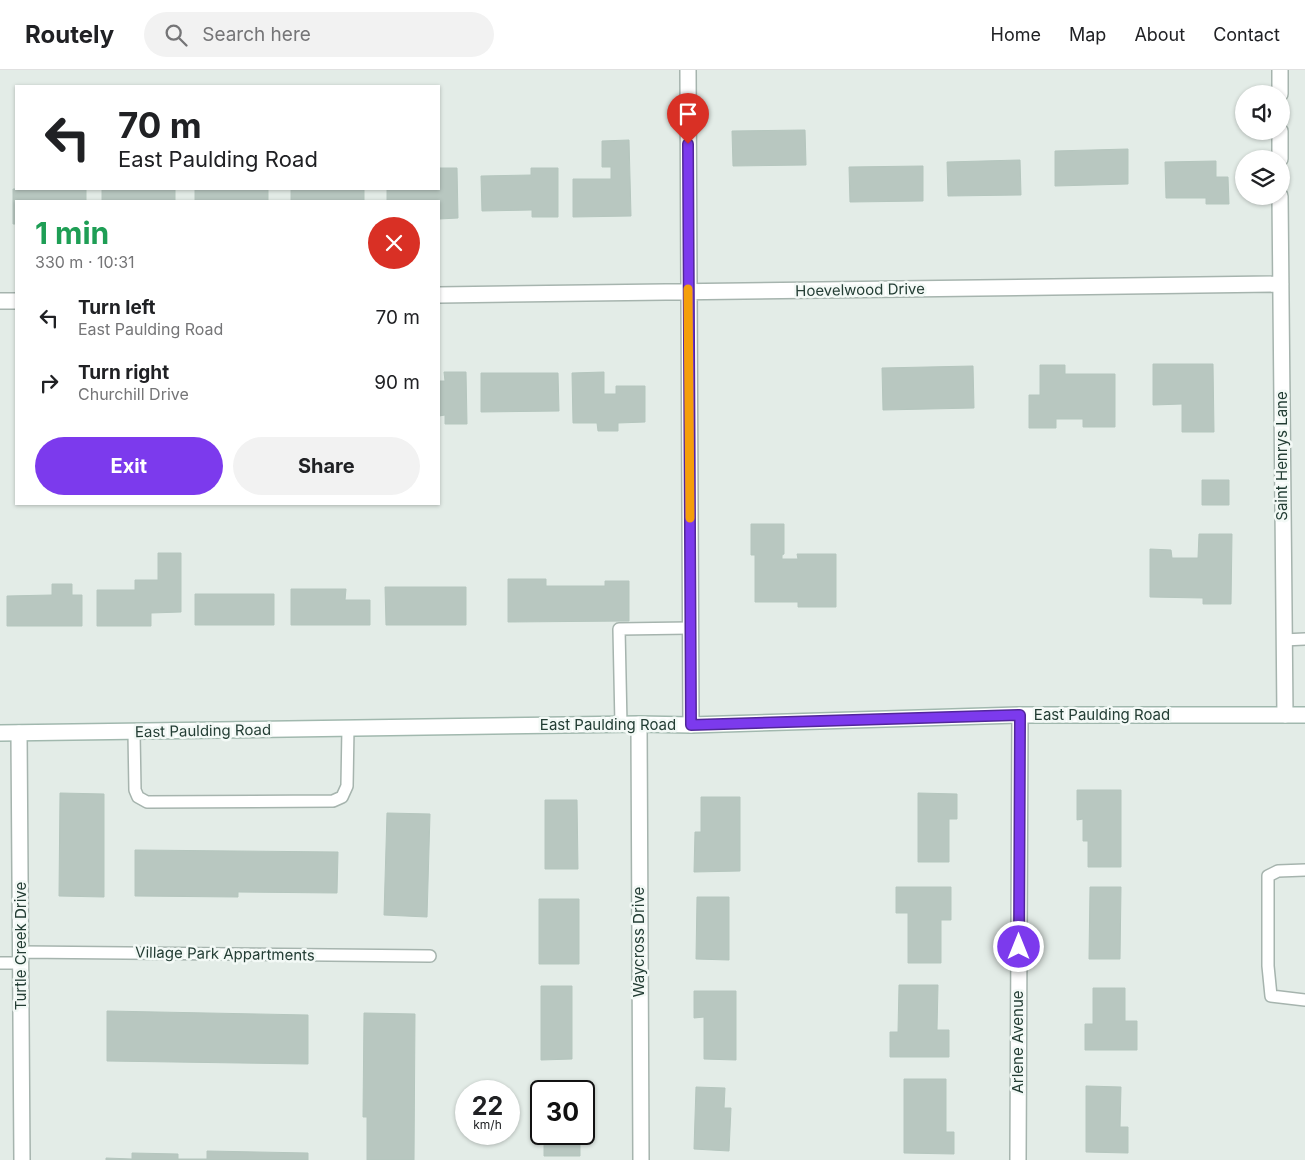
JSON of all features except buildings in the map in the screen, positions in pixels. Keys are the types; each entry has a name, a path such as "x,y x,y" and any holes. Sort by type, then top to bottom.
{"street":[{"path":"688,70 691,725"},
{"path":"1280,70 1280,85"},
{"name":"Saint Henrys Lane","path":"1280,205 1285,715"},
{"name":"Hoevelwood Drive","path":"440,295 1281,284"},
{"path":"0,301 15,301"},
{"name":"East Paulding Road","path":"0,733 134,733 620,724 691,725 1020,715 1305,715"},
{"name":"Arlene Avenue","path":"1018,1160 1020,715"},
{"name":"Waycross Drive","path":"639,724 641,1160"},
{"name":"Turtle Creek Drive","path":"20,733 22,1160"}],"lane":[{"path":"620,724 619,629 690,628"},
{"path":"1283,640 1305,639"},
{"path":"134,733 135,790 138,797 147,802 333,801 342,797 347,786 348,728"},
{"path":"1305,870 1278,871 1268,876 1268,966 1271,996 1305,1000"},
{"name":"Village Park Appartments","path":"0,963 21,958 430,956"}],"slow traffic":[{"path":"688,289 690,518"}],"route":[{"path":"688,144 691,725 1020,715 1019,947"}]}
